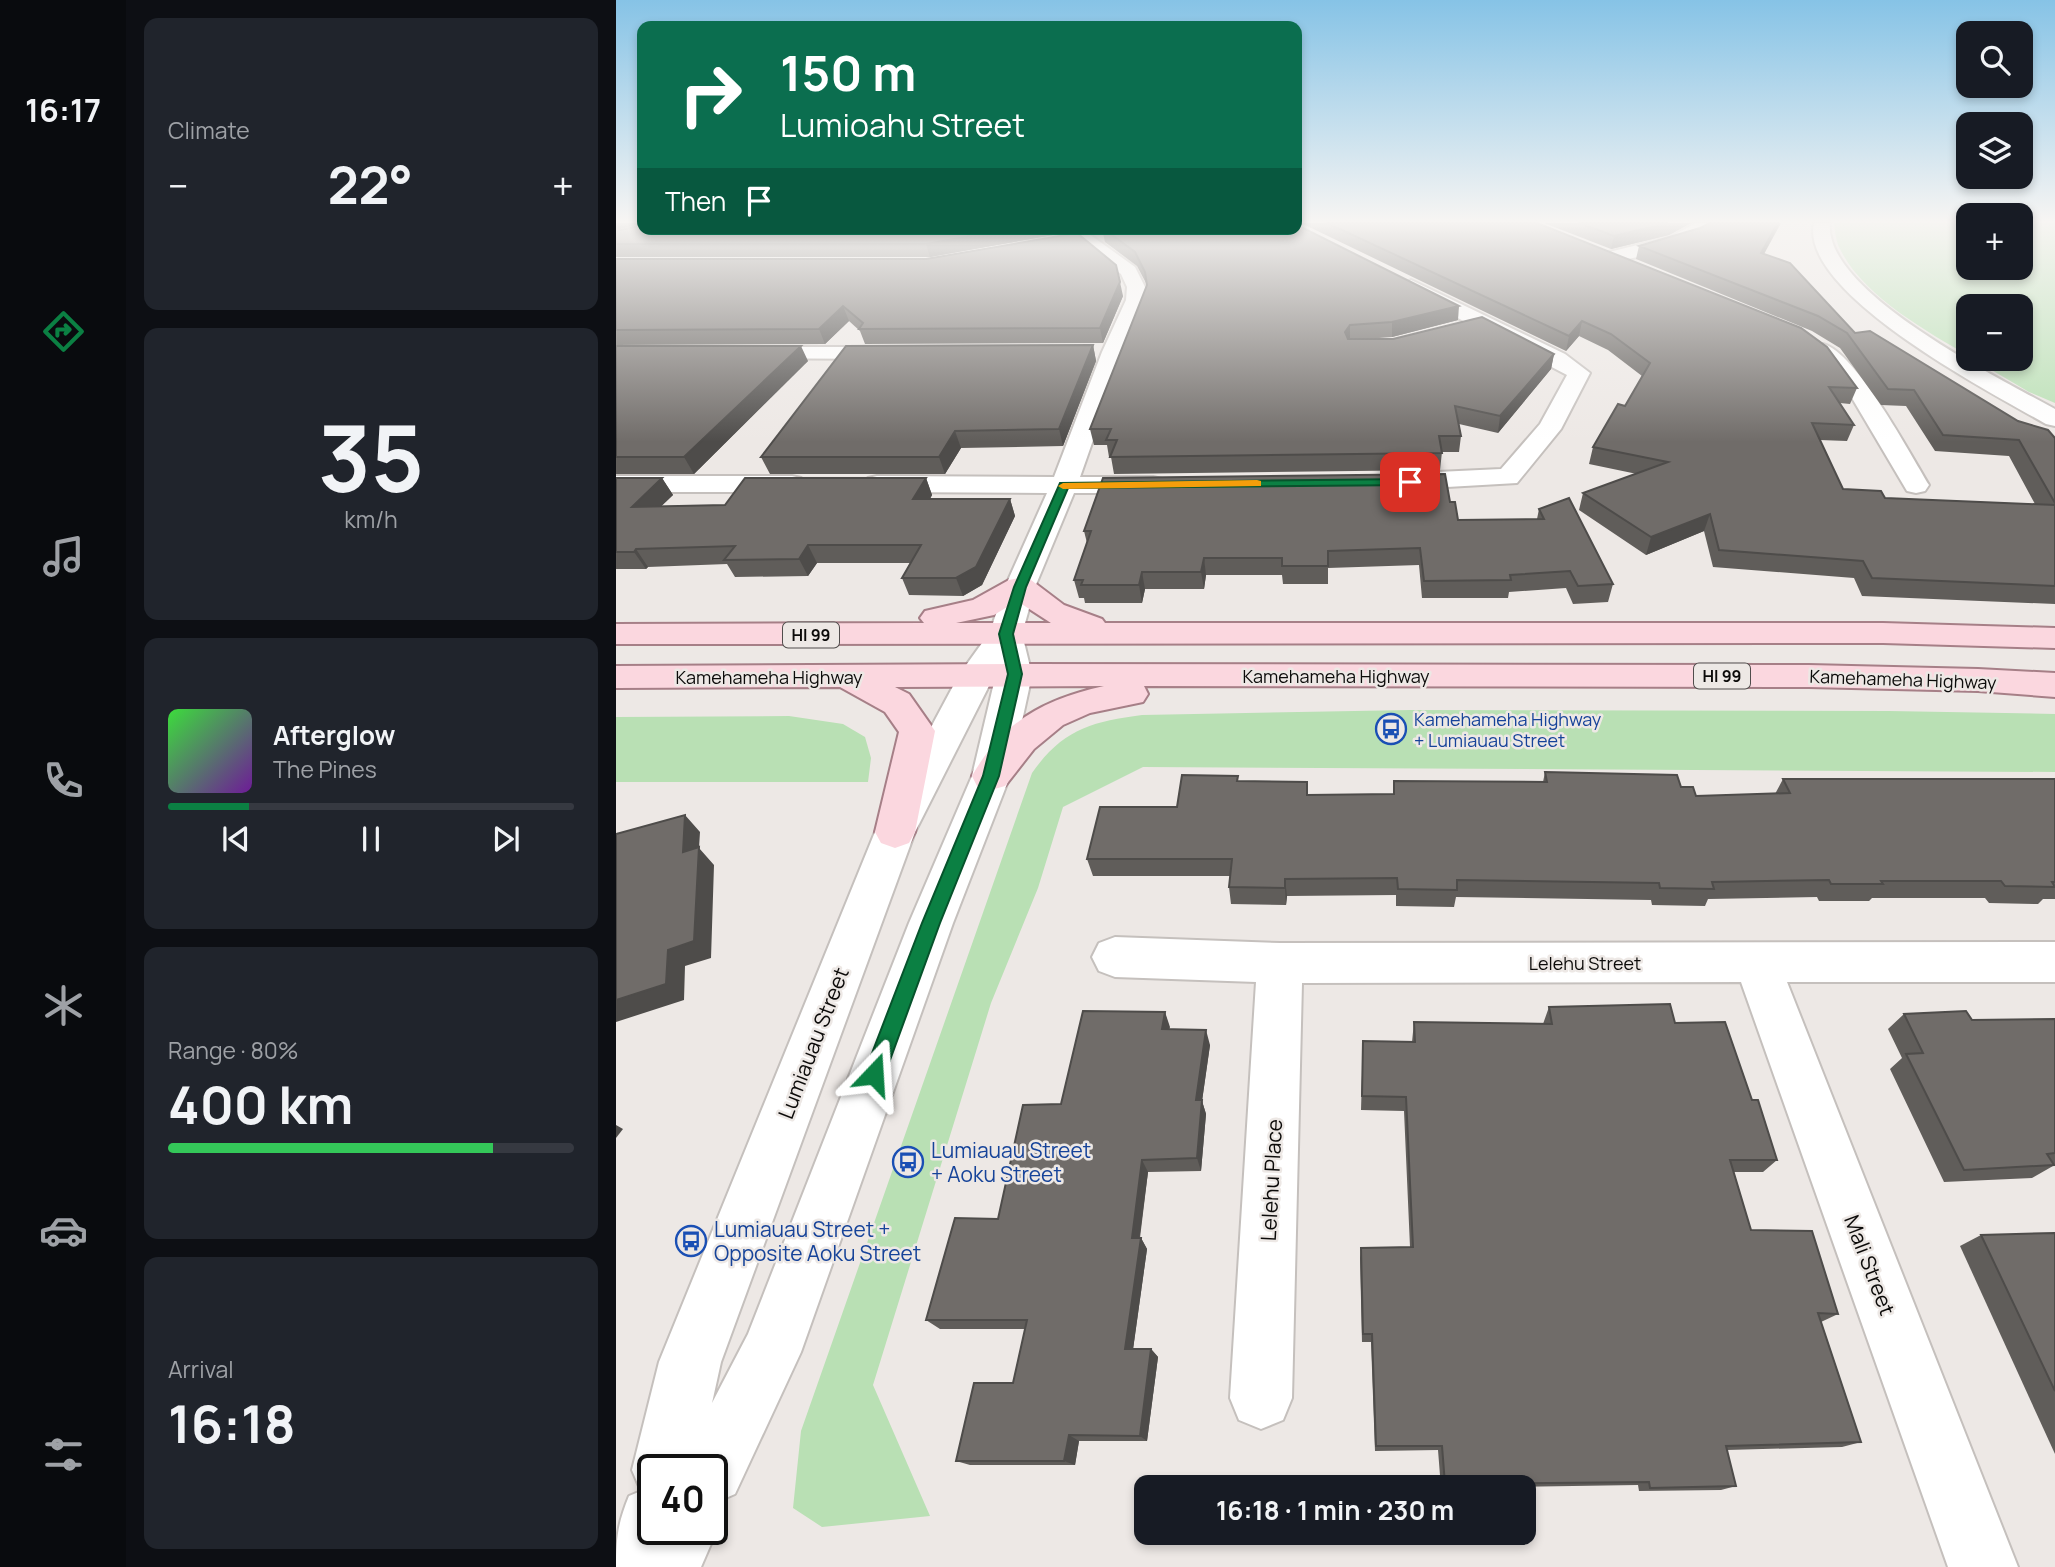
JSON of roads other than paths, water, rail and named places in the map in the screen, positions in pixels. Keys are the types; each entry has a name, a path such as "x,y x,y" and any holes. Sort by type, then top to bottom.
{"main road":[{"path":"841,635 972,612 994,603 1020,587 1048,611 1117,633"},
{"name":"HI 99","path":"616,635 1883,633 2055,638"},
{"name":"Kamehameha Highway","path":"616,677 1015,674 1245,677 1809,676 1979,680 2055,685"},
{"path":"846,677 897,703 917,731 895,832"},
{"path":"991,776 1013,745 1030,730 1047,717 1080,702 1191,689 1245,677"}],"street":[{"name":"Lumiauau Street","path":"669,1454 690,1362 895,832 976,675 1006,634 1020,587 1064,485 1102,352 1136,296"},
{"path":"1368,483 1508,477 1547,433 1571,394 1579,373 1558,359 1432,296"},
{"path":"1863,296 1874,307 1945,357 2055,419"},
{"path":"1453,330 1483,322"},
{"path":"1804,337 1831,355 1850,380 1916,485"},
{"path":"728,353 910,353"},
{"path":"616,484 822,484"},
{"path":"849,484 1177,485"},
{"name":"Lumiauau Street","path":"720,1454 771,1352 931,923 991,776 1015,674 1006,634"},
{"name":"Lelehu Street","path":"1115,957 1280,963 1757,964 2055,961"},
{"name":"Lelehu Place","path":"1261,1398 1280,963"},
{"name":"Mali Street","path":"1757,964 1983,1567"},
{"path":"642,1567 647,1545"},
{"path":"664,1567 675,1545"}],"place":[{"name":"Kamehameha Highway + Lumiauau Street","path":"1391,729"},
{"name":"Lumiauau Street + Aoku Street","path":"908,1162"},
{"name":"Lumiauau Street + Opposite Aoku Street","path":"691,1241"}]}
